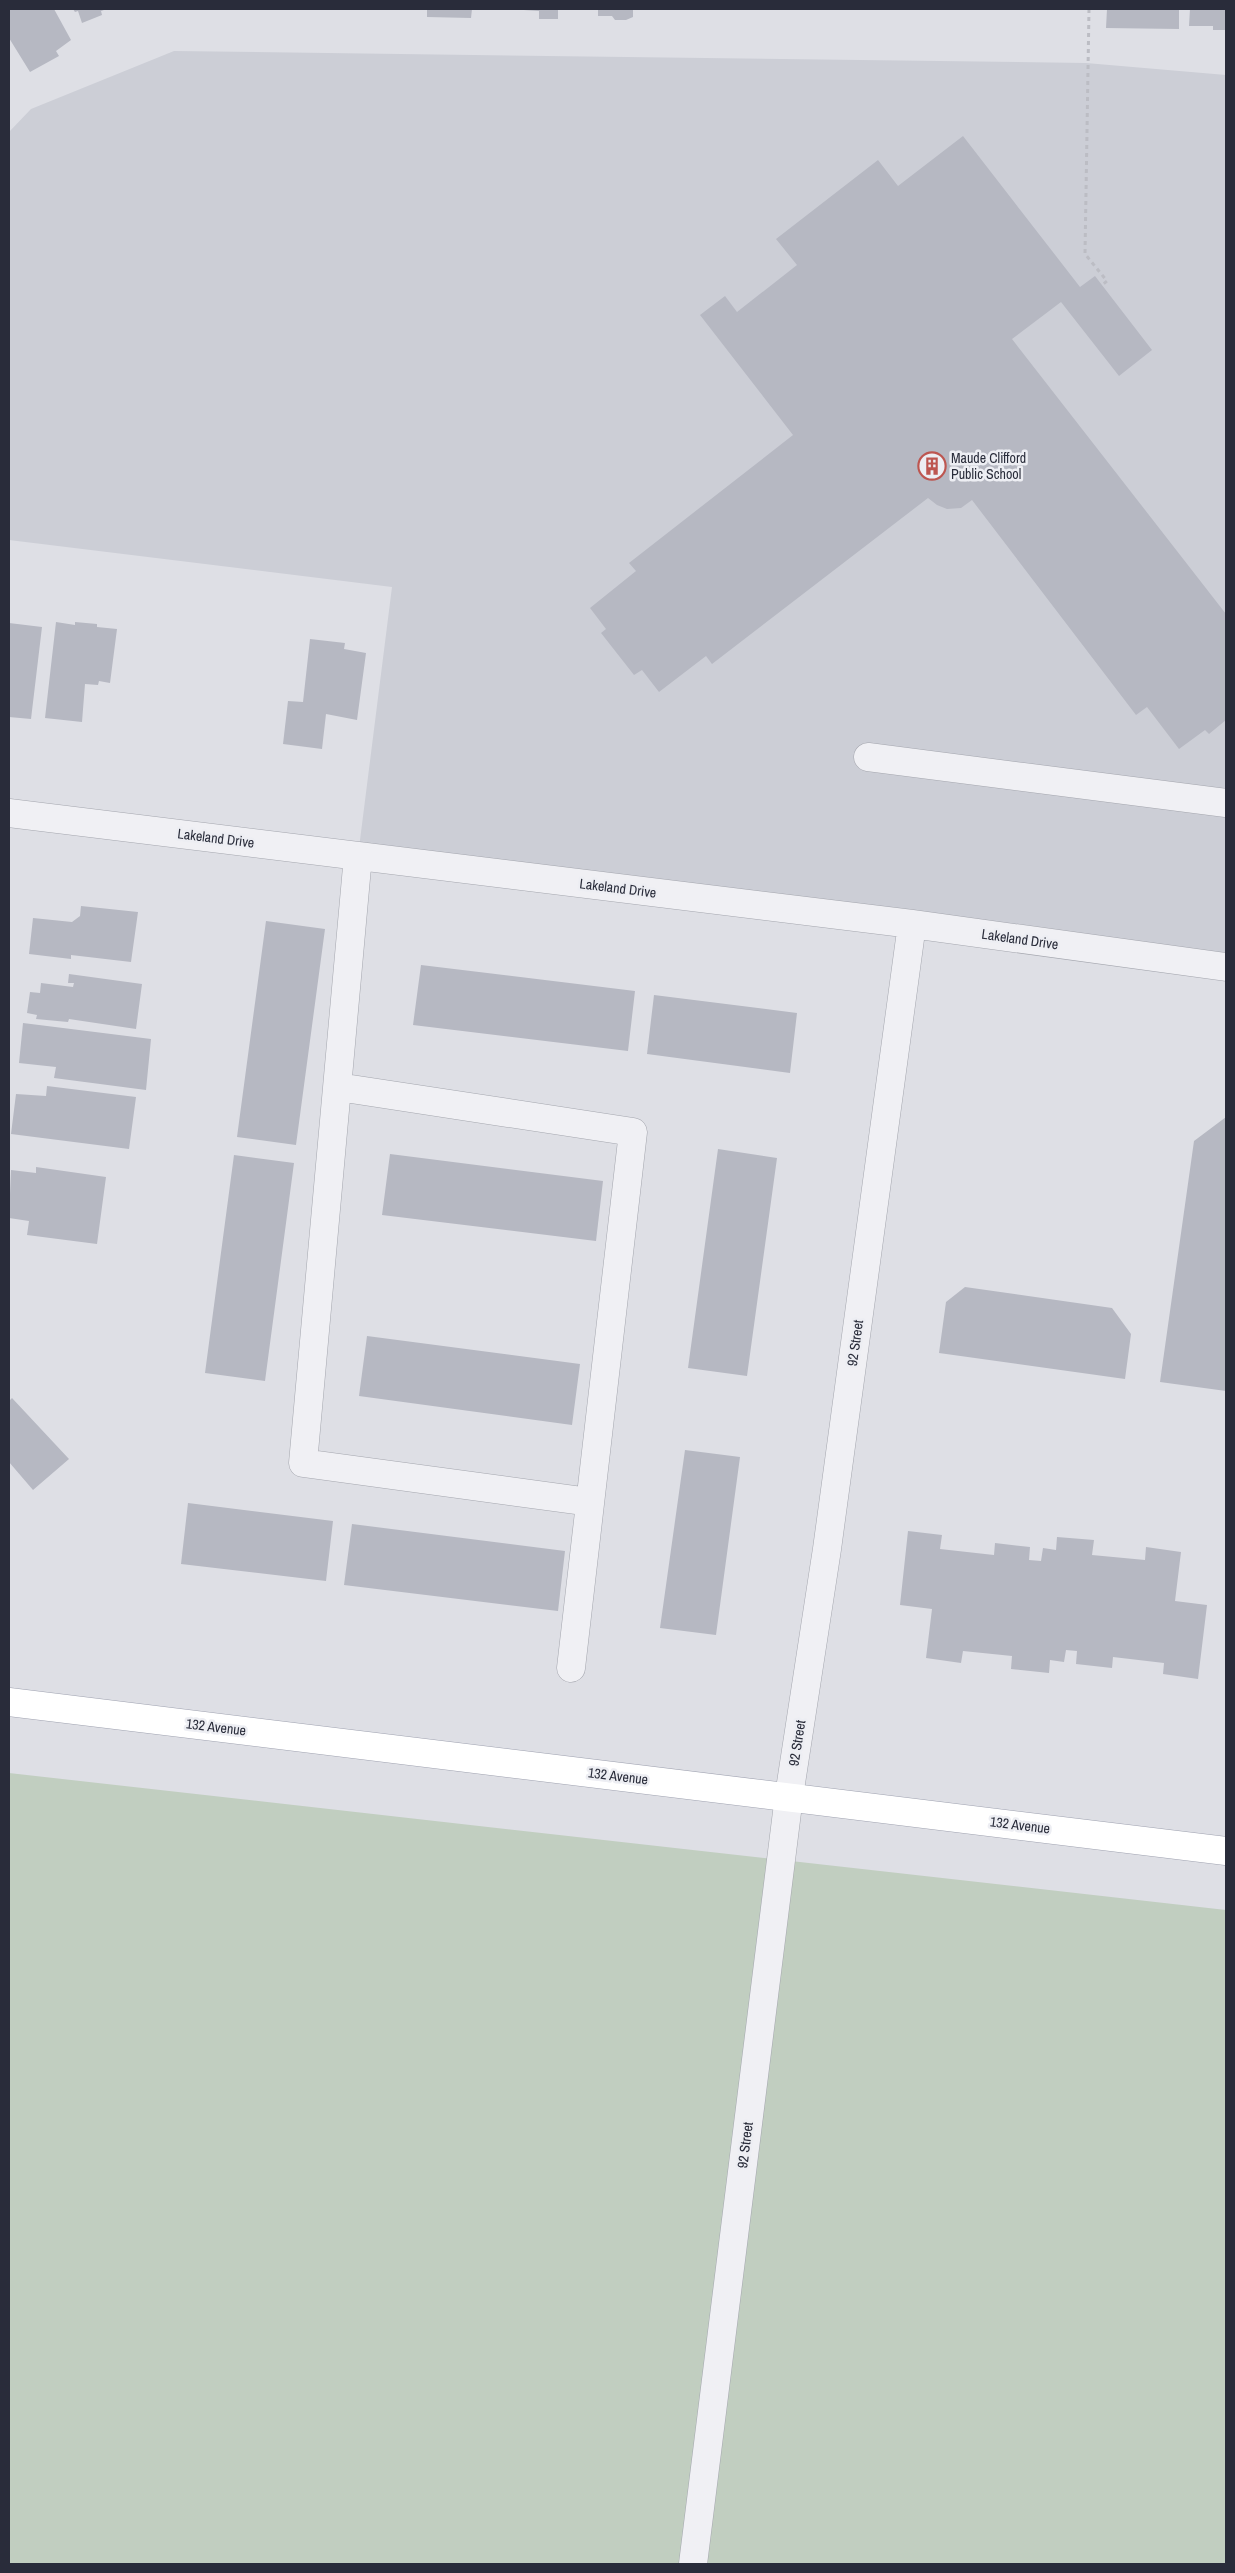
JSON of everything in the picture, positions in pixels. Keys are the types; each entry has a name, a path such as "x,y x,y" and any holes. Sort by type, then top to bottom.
{"main road":[{"name":"132 Avenue","path":"9,1702 1226,1851"}],"street":[{"path":"868,757 1226,803"},
{"name":"Lakeland Drive","path":"9,813 912,924 1226,967"},
{"path":"358,856 304,1463 590,1502"},
{"name":"92 Street","path":"693,2564 789,1796 827,1549 912,924"},
{"path":"338,1087 633,1132 571,1668"}],"path":[{"path":"1089,9 1085,254 1107,281 1102,285"}],"shaded area":[{"path":"174,51 1086,63 1226,75 1226,967 358,856 392,587 9,540 9,132 31,109"}],"green space":[{"path":"9,1773 1226,1910 1226,2564 9,2564"}],"building":[{"path":"9,9 54,9 71,40 56,51 59,56 30,72 9,38"},
{"path":"73,9 107,9 101,11 102,15 82,23 78,11 75,12"},
{"path":"427,9 472,9 471,18 427,17"},
{"path":"508,9 558,9 558,19 539,19 539,11"},
{"path":"598,9 633,9 633,17 626,20 615,20 612,16 598,16"},
{"path":"1107,9 1179,9 1179,29 1106,28"},
{"path":"1190,9 1226,9 1226,30 1213,30 1213,26 1189,26"},
{"name":"Maude Clifford Public School","path":"963,136 1080,287 1095,276 1152,350 1119,376 1061,302 1012,339 1226,614 1226,720 1209,734 1205,730 1179,749 1147,707 1136,715 972,500 961,508 947,509 937,505 928,498 712,664 706,656 659,692 642,670 634,675 601,633 606,629 590,608 636,571 629,563 793,435 700,315 725,296 737,312 797,265 776,239 878,160 898,186"},
{"path":"56,622 75,625 75,622 97,624 97,627 117,629 110,683 99,681 98,685 85,684 82,722 45,718"},
{"path":"9,623 42,627 31,719 9,717"},
{"path":"310,639 345,643 344,649 366,653 357,720 326,714 322,749 283,744 288,701 303,702"},
{"path":"81,906 138,912 131,962 71,955 71,959 29,954 33,918 72,922 80,916"},
{"path":"266,921 325,929 296,1145 237,1137"},
{"path":"421,965 635,991 628,1051 413,1025"},
{"path":"69,974 142,984 136,1029 69,1019 68,1022 36,1019 37,1015 27,1013 30,992 40,993 41,983 73,987 74,983 68,983"},
{"path":"654,995 797,1013 790,1073 647,1054"},
{"path":"23,1023 151,1039 146,1090 54,1078 56,1067 19,1063"},
{"path":"47,1086 136,1097 129,1149 11,1134 16,1094 46,1096"},
{"path":"1226,1117 1226,1391 1160,1382 1194,1141"},
{"path":"718,1149 777,1158 747,1376 688,1368"},
{"path":"390,1154 603,1181 596,1241 382,1215"},
{"path":"234,1155 294,1163 265,1381 205,1373"},
{"path":"36,1167 106,1177 97,1244 27,1235 29,1221 9,1218 11,1170 36,1173"},
{"path":"965,1287 1112,1308 1131,1334 1125,1379 939,1353 946,1302"},
{"path":"367,1336 580,1364 572,1425 359,1396"},
{"path":"12,1398 69,1459 33,1490 9,1462 9,1401"},
{"path":"685,1450 740,1457 716,1635 660,1628"},
{"path":"188,1503 333,1521 326,1581 181,1564"},
{"path":"352,1524 565,1551 558,1611 344,1585"},
{"path":"908,1531 942,1535 940,1549 994,1555 995,1543 1030,1547 1029,1560 1041,1561 1043,1548 1056,1550 1057,1537 1094,1540 1092,1555 1145,1560 1146,1547 1181,1552 1175,1601 1207,1605 1198,1679 1163,1674 1164,1663 1113,1657 1112,1668 1076,1664 1077,1651 1066,1650 1064,1662 1050,1660 1049,1673 1011,1669 1012,1656 963,1651 961,1663 926,1658 932,1609 900,1605"}],"place":[{"name":"Maude Clifford Public School","path":"932,466"}]}
